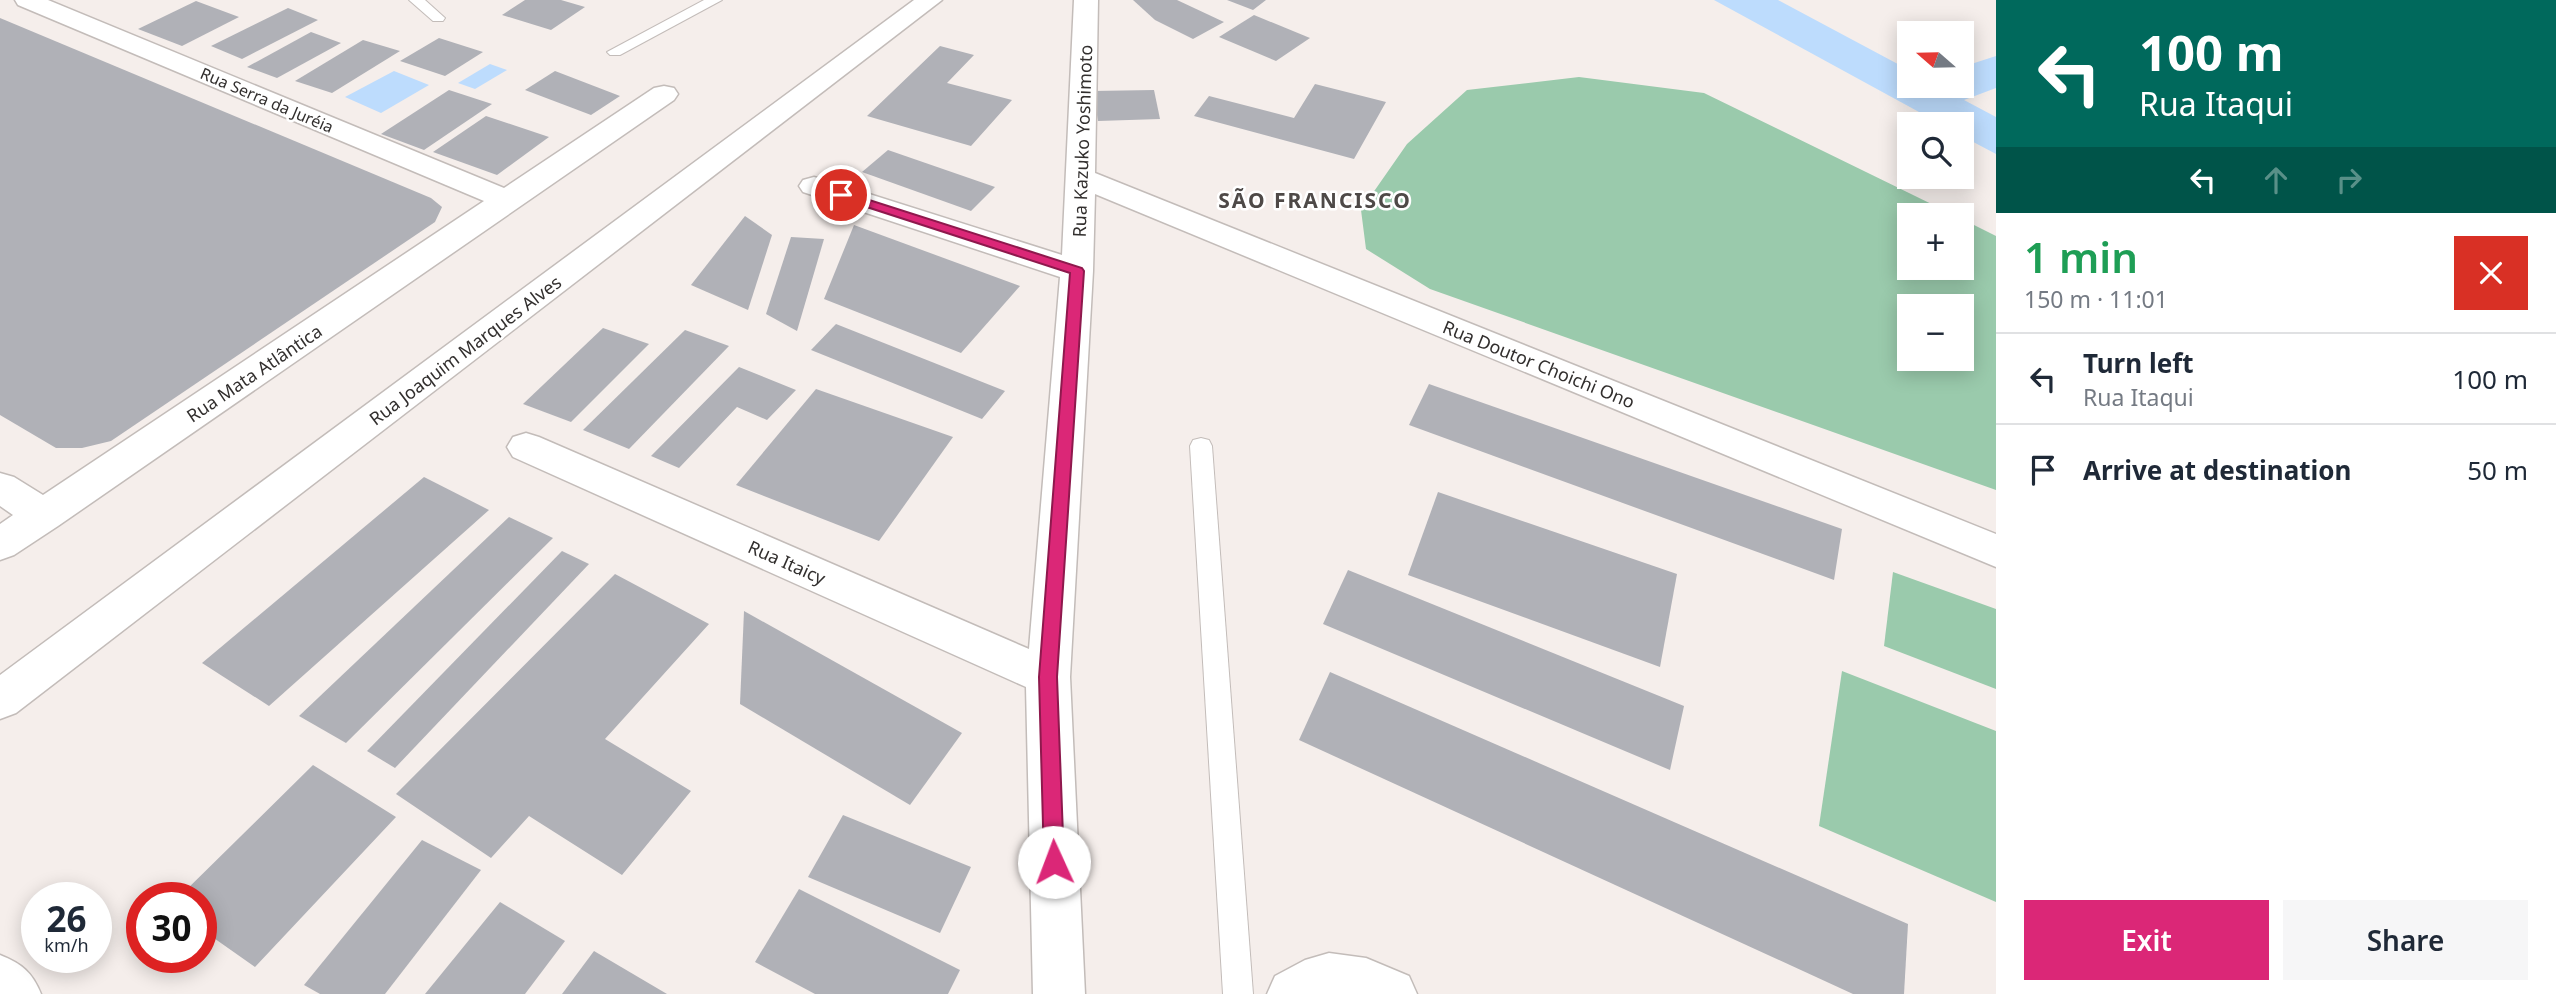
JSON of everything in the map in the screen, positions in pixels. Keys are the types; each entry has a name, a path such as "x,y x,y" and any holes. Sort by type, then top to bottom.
{"street":[{"name":"Rua Serra da Juréia","path":"27,0 507,201"},
{"name":"Rua Joaquim Marques Alves","path":"0,700 930,0"},
{"name":"Rua Kazuko Yoshimoto","path":"1059,994 1048,677 1077,271 1086,0"},
{"name":"Rua Mata Atlântica","path":"0,544 664,94"},
{"name":"Rua Doutor Choichi Ono","path":"1082,178 1996,551"},
{"path":"814,186 1077,271"},
{"name":"Rua Itaicy","path":"526,447 1048,677"},
{"path":"0,487 44,515"},
{"path":"1293,994 1303,987 1340,977 1391,994"},
{"path":"0,981 15,994"}],"lane":[{"path":"416,0 438,18"},
{"path":"615,52 715,0"},
{"path":"1201,446 1238,994"}],"green space":[{"path":"1579,77 1704,93 1929,203 1897,203 1897,280 1974,280 1974,225 1996,236 1996,490 1430,289 1366,249 1361,210 1407,144 1467,90"},
{"path":"1893,572 1996,609 1996,689 1884,646"},
{"path":"1842,671 1996,731 1996,902 1819,826"}],"water":[{"path":"1714,0 1778,0 1897,64 1897,98 1969,98 1964,100 1996,117 1996,154 1974,142 1974,112 1919,112"},
{"path":"1996,56 1996,88 1974,96 1974,63"},
{"path":"490,64 507,70 475,89 458,83"},
{"path":"394,71 429,85 381,113 345,97"}],"building":[{"path":"525,0 561,0 585,7 551,30 502,15"},
{"path":"1133,0 1177,0 1224,22 1193,39 1155,20"},
{"path":"1227,0 1266,0 1253,10"},
{"path":"196,1 239,17 182,46 138,29"},
{"path":"288,8 318,20 242,59 211,46"},
{"path":"1254,15 1310,38 1276,61 1219,37"},
{"path":"0,18 431,198 442,207 435,222 111,441 82,448 56,448 0,415"},
{"path":"311,32 341,43 277,78 247,67"},
{"path":"439,38 483,52 445,76 400,61"},
{"path":"363,40 400,51 332,93 295,81"},
{"path":"940,46 974,55 947,83 1012,100 971,146 867,116"},
{"path":"555,71 620,96 591,115 525,90"},
{"path":"1315,84 1386,102 1354,159 1194,116 1209,96 1294,118"},
{"path":"449,90 492,104 424,150 381,134"},
{"path":"1154,90 1160,119 1098,121 1093,91"},
{"path":"486,116 549,137 497,175 433,152"},
{"path":"888,150 995,187 971,211 862,172"},
{"path":"745,216 772,235 748,310 691,285"},
{"path":"854,225 1020,286 961,353 824,299"},
{"path":"791,237 824,239 797,331 766,314"},
{"path":"836,324 1005,391 982,419 811,350"},
{"path":"603,328 649,344 571,422 523,404"},
{"path":"685,330 729,346 629,449 583,430"},
{"path":"739,367 796,390 767,420 737,407 679,468 651,456"},
{"path":"1429,384 1842,529 1834,580 1409,425"},
{"path":"816,389 953,437 879,541 736,485"},
{"path":"424,477 489,510 269,706 202,663"},
{"path":"1438,492 1677,574 1660,667 1408,575"},
{"path":"509,517 553,538 346,743 299,716"},
{"path":"562,551 589,564 395,768 367,751"},
{"path":"1348,570 1684,706 1670,770 1323,624"},
{"path":"615,574 709,624 605,739 691,791 622,875 529,816 491,858 396,794"},
{"path":"744,611 962,733 910,805 740,704"},
{"path":"1330,672 1908,924 1904,994 1853,994 1299,740"},
{"path":"313,765 396,817 255,967 217,940 217,882 194,882"},
{"path":"843,815 971,867 940,933 808,877"},
{"path":"422,840 481,870 385,994 320,994 304,985"},
{"path":"799,889 960,970 948,994 815,994 755,962"},
{"path":"500,902 565,941 525,994 425,994"},
{"path":"594,951 667,994 562,994"}],"district":[{"name":"SÃO FRANCISCO","path":"1315,200"}],"route":[{"path":"841,195 1077,271 1048,677 1054,862"}]}
